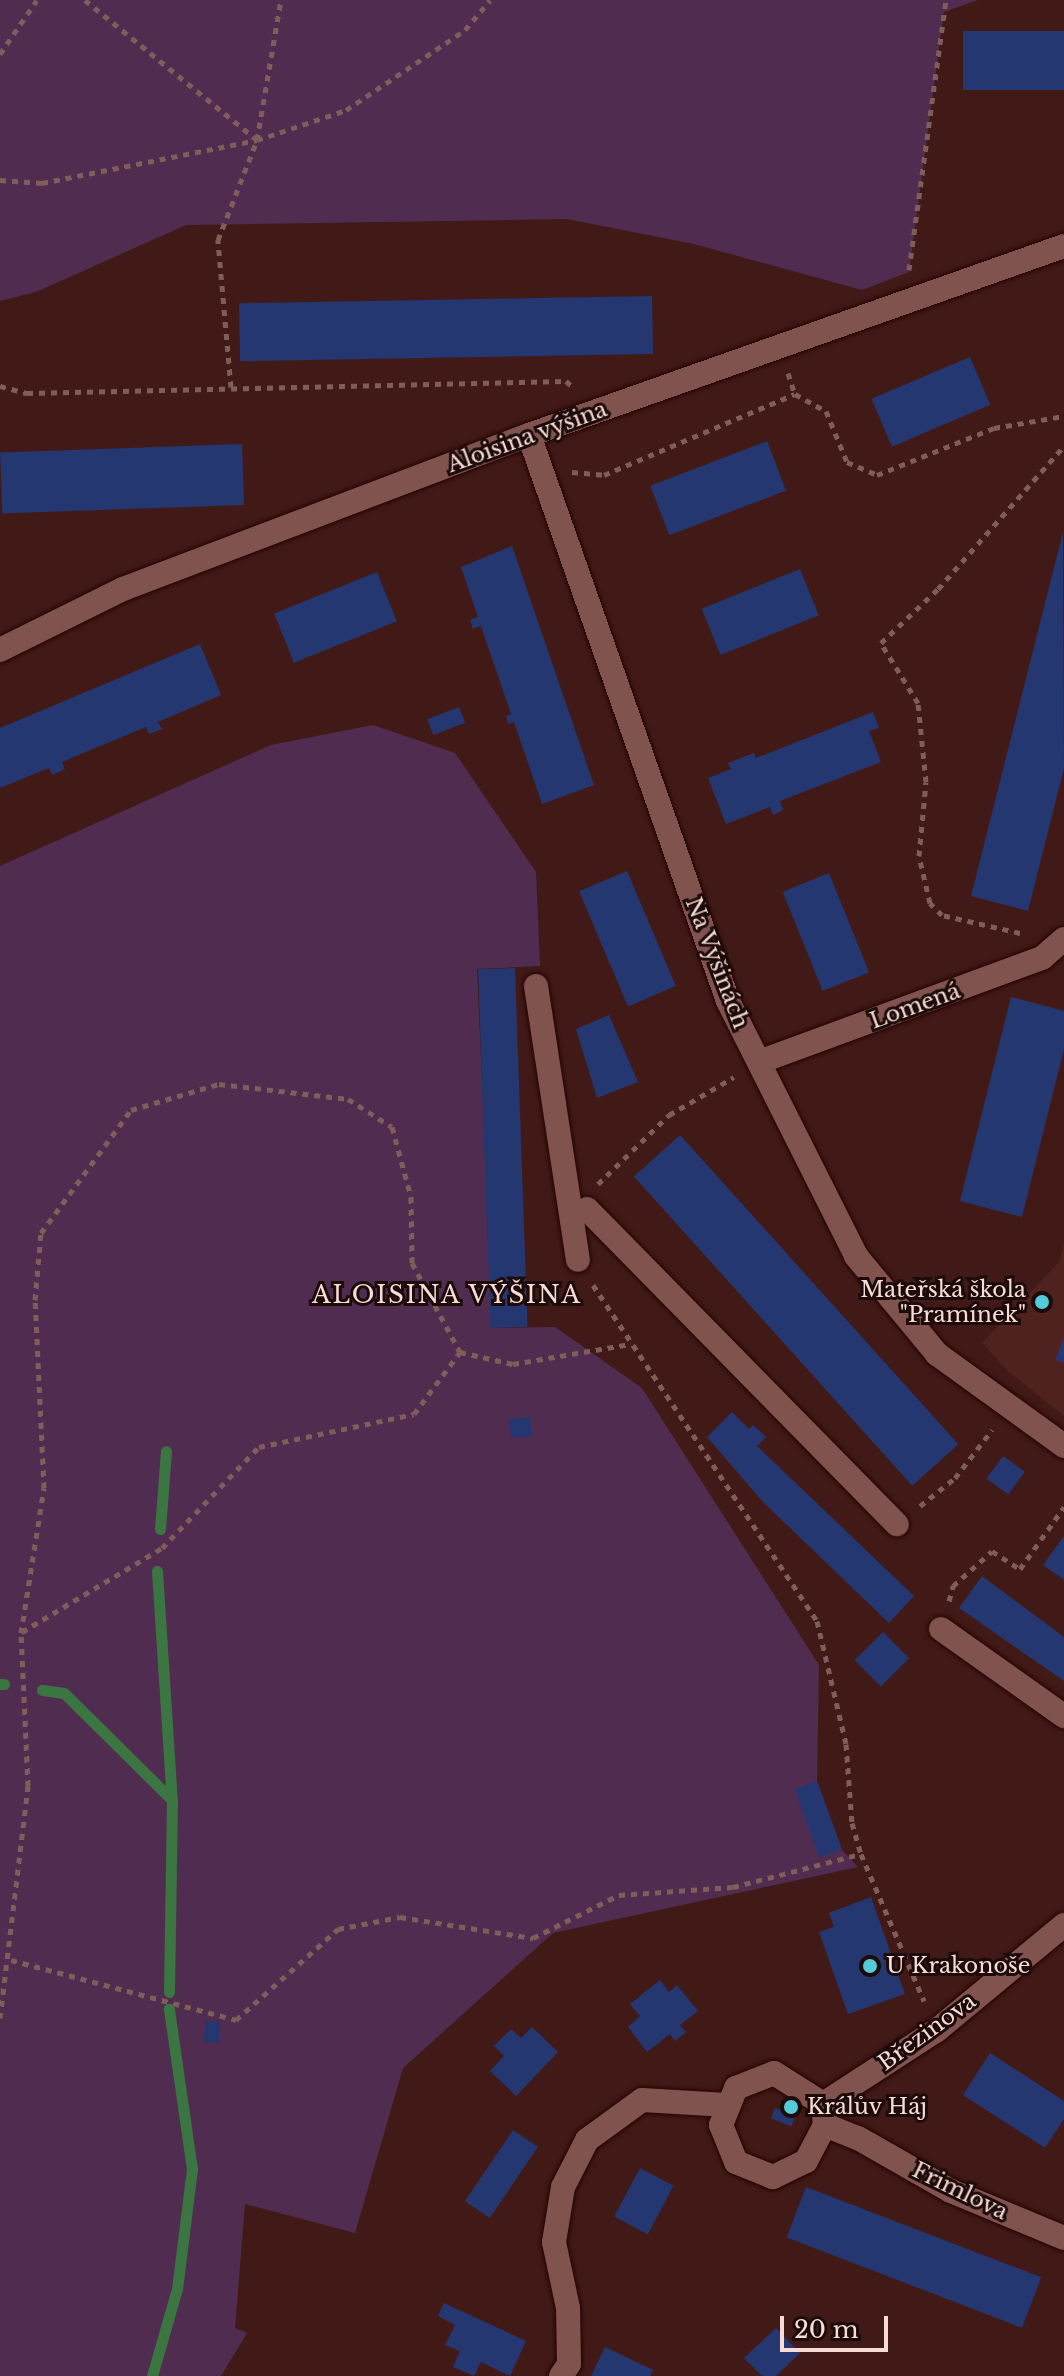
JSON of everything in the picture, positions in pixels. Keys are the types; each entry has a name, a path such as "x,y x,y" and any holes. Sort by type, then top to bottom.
{"street":[{"name":"Aloisina výšina","path":"0,650 123,589 529,435 1064,246"},
{"name":"Na Výšinách","path":"529,435 728,1001 856,1256 937,1354 1064,1446"},
{"name":"Lomená","path":"759,1062 1042,958 1064,939"},
{"path":"536,986 578,1260"},
{"path":"587,1209 897,1524"},
{"path":"941,1629 1064,1716"},
{"name":"Březinova","path":"727,2105 721,2125 736,2162 773,2177 806,2161 824,2115 937,2030 1064,1925"},
{"path":"561,2376 569,2364 568,2308 554,2242 563,2187 587,2140 642,2100 727,2105 736,2088 774,2073 824,2115"},
{"name":"Frimlova","path":"824,2115 951,2191 1064,2238"}],"path":[{"path":"0,54 37,0"},
{"path":"85,0 257,140"},
{"path":"231,387 218,240 257,140 281,0"},
{"path":"0,180 42,183 257,140 346,110 465,30 490,0"},
{"path":"907,299 946,0"},
{"path":"0,386 27,393 566,381 603,409"},
{"path":"541,470 604,475 795,394 826,411 847,462 877,475 994,428 1064,416"},
{"path":"1033,935 942,915 930,903 919,856 926,782 918,703 881,643 938,589 1064,446"},
{"path":"587,1209 591,1190 669,1115 759,1062"},
{"path":"0,2018 11,1960 28,1786 21,1633 44,1488 35,1300 41,1233 131,1110 219,1084 348,1099 392,1127 411,1197 412,1263 460,1352 513,1364 630,1344"},
{"path":"578,1260 630,1344 817,1621 846,1744 852,1823 861,1854 937,2030"},
{"path":"21,1633 162,1548 259,1447 414,1414 460,1352"},
{"path":"897,1524 955,1478 1009,1406"},
{"path":"941,1629 953,1586 992,1551 1020,1569 1064,1507"},
{"path":"11,1960 236,2020 338,1929 400,1917 533,1938 619,1895 733,1887 861,1854"}],"shaded area":[{"path":"0,0 978,0 944,12 909,272 862,290 694,244 567,219 186,225 36,292 0,301"},
{"path":"373,725 455,753 536,872 540,966 477,969 493,1328 555,1327 642,1388 819,1665 817,1781 842,1850 858,1867 553,1933 403,2068 355,2233 245,2204 235,2328 247,2333 221,2376 0,2376 0,866 271,745"},
{"name":"Mateřská škola \"Pramínek\"","path":"1064,1243 1064,1416 1009,1372 982,1343 1059,1262"}],"building":[{"path":"963,31 1064,31 1064,90 963,90"},
{"path":"652,296 653,354 240,361 239,303"},
{"path":"970,357 990,405 892,447 872,399"},
{"path":"767,441 786,490 669,535 650,486"},
{"path":"242,444 244,505 2,513 0,452"},
{"path":"1063,532 1064,768 1028,911 971,896"},
{"path":"512,546 594,785 542,804 514,722 508,724 506,716 511,714 481,626 473,629 470,620 478,617 461,567"},
{"path":"800,569 819,615 720,655 702,609"},
{"path":"377,572 397,621 294,663 274,614"},
{"path":"200,644 221,695 158,722 162,729 149,734 146,727 62,762 65,769 52,775 49,768 0,788 0,728"},
{"path":"459,707 465,723 433,735 427,719"},
{"path":"873,712 879,728 869,731 881,762 780,801 783,810 773,815 770,807 726,824 708,778 731,769 728,763 754,753 756,758"},
{"path":"627,871 676,986 628,1006 579,891"},
{"path":"829,873 869,972 823,991 783,892"},
{"path":"515,968 528,1327 491,1328 478,969"},
{"path":"1011,997 1064,1011 1064,1049 1022,1217 960,1201"},
{"path":"609,1015 638,1082 597,1098 576,1029"},
{"path":"680,1135 958,1444 912,1486 634,1176"},
{"path":"1064,1338 1064,1363 1055,1360"},
{"path":"732,1412 749,1429 753,1425 766,1437 757,1446 914,1596 889,1623 763,1502 707,1437"},
{"path":"530,1417 532,1436 511,1438 509,1419"},
{"path":"1003,1456 1025,1472 1008,1495 987,1479"},
{"path":"1064,1536 1064,1580 1043,1565"},
{"path":"982,1576 1064,1637 1064,1681 959,1608"},
{"path":"883,1632 909,1658 881,1686 855,1660"},
{"path":"817,1781 842,1850 819,1858 794,1789"},
{"path":"871,1897 905,1994 848,2014 819,1932 834,1927 829,1913"},
{"path":"660,1980 669,1992 677,1985 698,2011 680,2025 686,2032 675,2041 670,2034 647,2052 628,2027 640,2016 630,2004"},
{"path":"205,2021 220,2022 219,2043 204,2042"},
{"path":"532,2027 558,2052 516,2096 490,2071 504,2056 494,2046 511,2029 521,2038"},
{"path":"990,2053 1064,2101 1064,2119 1045,2148 963,2095"},
{"path":"775,2108 795,2116 791,2126 771,2118"},
{"path":"513,2130 538,2147 490,2218 465,2201"},
{"path":"640,2168 674,2186 648,2234 614,2217"},
{"path":"806,2187 1041,2277 1022,2328 787,2237"},
{"path":"444,2303 526,2341 510,2376 481,2362 474,2376 453,2367 460,2351 445,2345 455,2325 438,2316"},
{"path":"776,2328 800,2353 776,2376 762,2376 744,2358"},
{"path":"605,2347 653,2370 650,2376 591,2376"}],"waterway":[{"path":"160,1529 166,1451"},
{"path":"157,1571 172,1800 169,1992"},
{"path":"42,1690 64,1693 172,1800"},
{"path":"152,2376 177,2289 192,2169 169,2009"}],"place":[{"name":"Mateřská škola \"Pramínek\"","path":"1042,1302"},
{"name":"U Krakonoše","path":"870,1966"},
{"name":"Králův Háj","path":"791,2107"}],"district":[{"name":"ALOISINA VÝŠINA","path":"447,1295"}]}
